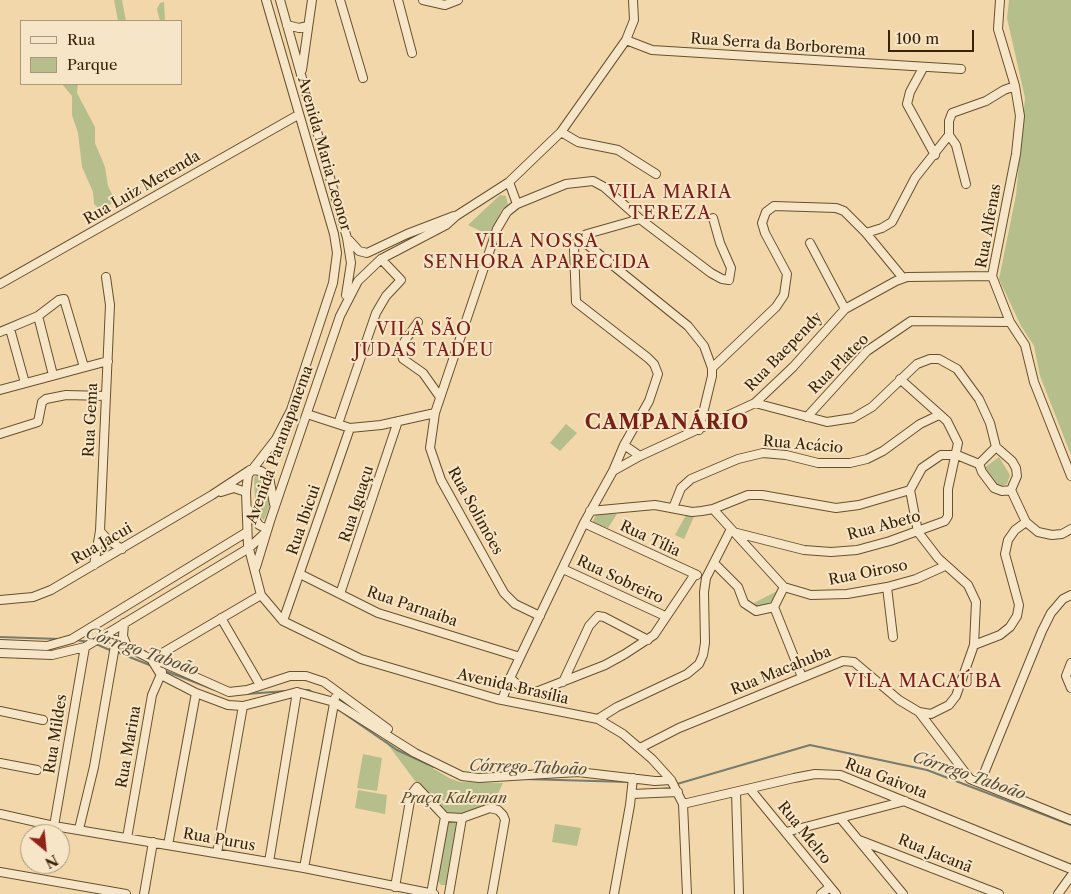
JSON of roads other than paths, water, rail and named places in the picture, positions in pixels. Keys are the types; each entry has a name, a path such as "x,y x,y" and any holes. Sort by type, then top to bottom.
{"street":[{"name":"Avenida Maria Leonor","path":"266,0 334,234 337,253 333,283 322,316"},
{"name":"Avenida Maria Leonor","path":"280,0 347,238 351,272 340,316"},
{"path":"301,74 312,0"},
{"path":"340,0 364,78"},
{"path":"398,0 412,53"},
{"path":"423,0 445,5 458,0"},
{"name":"Avenida Paranapanema","path":"0,654 52,655 85,647 249,548 267,531 340,316 358,280 381,259 446,225 456,216 509,182 561,132 626,40 634,20 633,0"},
{"name":"Rua Alfenas","path":"1000,0 998,29 1015,86 1020,116 1016,154 992,276 1010,322 1025,345 1034,382 1071,476"},
{"path":"287,25 296,28 308,26"},
{"name":"Rua Serra da Borborema","path":"626,40 652,50 961,69"},
{"path":"923,68 910,92 907,104 935,155"},
{"path":"866,233 882,228 892,222 908,188 949,135 949,121 955,111 986,101 1004,90 1015,86"},
{"name":"Rua Luiz Merenda","path":"0,284 298,114"},
{"path":"561,132 578,142 618,150 656,174"},
{"path":"949,135 956,145 966,184"},
{"path":"318,180 328,176"},
{"path":"509,182 517,204 566,184 588,180 604,187 640,219 711,273 730,280 731,268 720,243 714,218"},
{"name":"Rua Solimões","path":"517,204 507,212 497,229 434,413 430,448 441,480 504,593 515,604 540,616"},
{"path":"712,368 776,307 784,295 787,274 763,227 764,215 769,209 780,205 836,208 849,214 903,278"},
{"name":"Avenida Paranapanema","path":"347,238 359,251 367,254 407,234 456,216"},
{"path":"579,238 640,219"},
{"path":"579,238 688,326 704,346 712,368 699,430"},
{"path":"579,238 573,256 576,302 648,358 657,370 658,378 624,445 614,471"},
{"path":"810,243 845,309"},
{"path":"338,424 376,313 386,296 401,280 381,259"},
{"name":"Rua Baependy","path":"502,700 510,678 584,523 614,471 640,456 755,403 793,367 845,309 903,278 992,276"},
{"name":"Rua Gema","path":"94,565 100,531 108,361 110,299 106,277"},
{"path":"0,332 38,316 59,300 65,300 84,367"},
{"path":"38,316 53,375"},
{"name":"Avenida Paranapanema","path":"0,644 47,646 72,640 247,532 246,492 250,470 285,425 322,316"},
{"path":"418,322 404,342 403,359 423,373 440,397"},
{"name":"Rua Plateo","path":"807,417 867,351 911,322 1010,322"},
{"path":"10,329 25,384"},
{"path":"755,403 827,422 853,418 872,407 917,364 930,359 947,362 957,369 979,399 990,423 996,447 1012,461 1016,468 1017,476 1010,490"},
{"path":"0,390 108,361"},
{"path":"900,379 940,414 953,431 958,443 957,454"},
{"path":"0,434 38,422 42,402 46,399 66,395 106,396"},
{"path":"307,414 350,428 398,421 434,413"},
{"name":"Rua Acácio","path":"674,508 681,488 691,479 738,459 763,452 786,455 818,464 850,463 867,459 883,451 920,424 940,414"},
{"name":"Rua Iguaçu","path":"340,594 398,421"},
{"name":"Rua Ibicui","path":"283,621 350,428"},
{"path":"624,445 640,456"},
{"path":"979,464 996,447"},
{"path":"919,712 931,714 949,705 956,696 974,645 976,621 973,592 958,573 946,566 918,532 910,490 922,468 931,460 941,455 957,454 979,464 985,477 994,488 1002,491 1010,490"},
{"name":"Rua Abeto","path":"732,530 804,550 831,552 857,550 918,532 938,525 948,516 948,489 957,454"},
{"path":"250,470 261,471 269,477 275,506"},
{"name":"Rua Jacui","path":"0,600 41,595 122,549 250,470"},
{"name":"Rua Jacui","path":"212,495 230,489 246,492"},
{"path":"590,511 640,506 674,508 692,512 713,509 748,496 762,495 836,508 859,505 910,490"},
{"path":"1010,490 1026,522 1038,532 1052,535 1062,534 1071,529"},
{"path":"247,507 259,525 267,531"},
{"path":"713,509 784,587 774,607 802,677"},
{"path":"974,645 1000,634 1010,627 1017,616 1019,605 1005,554 1008,540 1015,530 1026,522"},
{"name":"Rua Tília","path":"584,523 706,578"},
{"path":"598,718 687,674 699,664 704,655 705,643 704,592 706,578 732,530"},
{"path":"100,531 108,540 122,549"},
{"name":"Avenida Brasília","path":"256,569 267,531"},
{"name":"Avenida Brasília","path":"247,532 249,548 256,569 261,595 283,621 361,659 502,700 598,718 623,734 640,748 671,780 683,804 687,894"},
{"path":"715,564 738,587 744,603 750,608 756,611 774,607"},
{"name":"Rua Oiroso","path":"784,587 810,595 829,596 887,587 916,579 946,566"},
{"name":"Rua Sobreiro","path":"563,569 665,616"},
{"name":"Rua Parnaíba","path":"300,574 394,618 520,657"},
{"path":"510,678 523,690 531,692 545,689 605,665 648,640 661,626 665,616 695,574"},
{"path":"887,587 894,637"},
{"path":"154,662 174,646 261,595"},
{"path":"980,782 1042,631 1051,613 1063,599 1071,595"},
{"path":"563,682 589,626 598,616 604,617 648,640"},
{"path":"221,618 260,685"},
{"path":"124,623 123,636 127,646"},
{"path":"104,635 154,662 165,664 229,692 242,691 290,676 306,676 324,682 418,752 445,769 462,776 479,778 578,772 671,780"},
{"path":"78,829 94,767 116,640"},
{"name":"Rua Mildes","path":"54,824 85,647"},
{"name":"Rua Macahuba","path":"640,748 679,728 843,661 854,662 899,700 919,712"},
{"path":"154,662 161,675 196,693 228,705 244,706 297,692 334,702 413,752 418,752"},
{"path":"1071,663 1066,676 1071,688"},
{"name":"Rua Marina","path":"127,838 152,695 165,664"},
{"path":"304,868 336,691"},
{"path":"269,862 297,692"},
{"path":"168,845 196,693"},
{"path":"218,853 244,706"},
{"path":"0,711 43,720"},
{"path":"919,712 970,779 1071,820"},
{"path":"0,763 36,770"},
{"name":"Rua Gaivota","path":"683,804 794,778 829,773 840,775 905,800 1071,868"},
{"path":"614,894 632,794 633,778"},
{"path":"395,887 411,795 417,787 445,817 462,818 490,808 498,810 503,815 505,820 492,894"},
{"name":"Rua Melro","path":"750,789 836,894"},
{"path":"632,794 678,792"},
{"path":"736,792 739,894"},
{"path":"786,832 841,819 905,800"},
{"name":"Rua Purus","path":"0,814 45,824"},
{"path":"433,894 445,817"},
{"path":"449,894 462,818"},
{"path":"841,819 903,894"},
{"name":"Rua Purus","path":"70,828 304,868 433,894"},
{"name":"Rua Jacanã","path":"859,840 999,894"},
{"path":"144,894 153,842"},
{"path":"0,872 126,894"},
{"path":"1058,894 1071,876"},
{"path":"381,884 382,894"},
{"path":"821,894 830,887"}],"waterway":[{"name":"Córrego Taboão","path":"0,637 59,639"},
{"name":"Córrego Taboão","path":"76,640 89,642"},
{"name":"Córrego Taboão","path":"96,644 112,651"},
{"name":"Córrego Taboão","path":"117,652 152,666"},
{"name":"Córrego Taboão","path":"163,670 215,690"},
{"name":"Córrego Taboão","path":"304,690 309,690 315,694"},
{"name":"Córrego Taboão","path":"246,694 286,691"},
{"name":"Córrego Taboão","path":"336,708 397,750 434,767"},
{"name":"Córrego Taboão","path":"677,784 810,745 927,770 1071,825"},
{"name":"Córrego Taboão","path":"524,779 629,782"}],"district":[{"name":"VILA MARIA TEREZA","path":"670,203"},
{"name":"VILA NOSSA SENHORA APARECIDA","path":"537,252"},
{"name":"VILA SÃO JUDAS TADEU","path":"424,340"},
{"name":"CAMPANÁRIO","path":"667,423"},
{"name":"VILA MACAÚBA","path":"923,682"}],"park label":[{"name":"Praça Kaleman","path":"454,799"}]}
